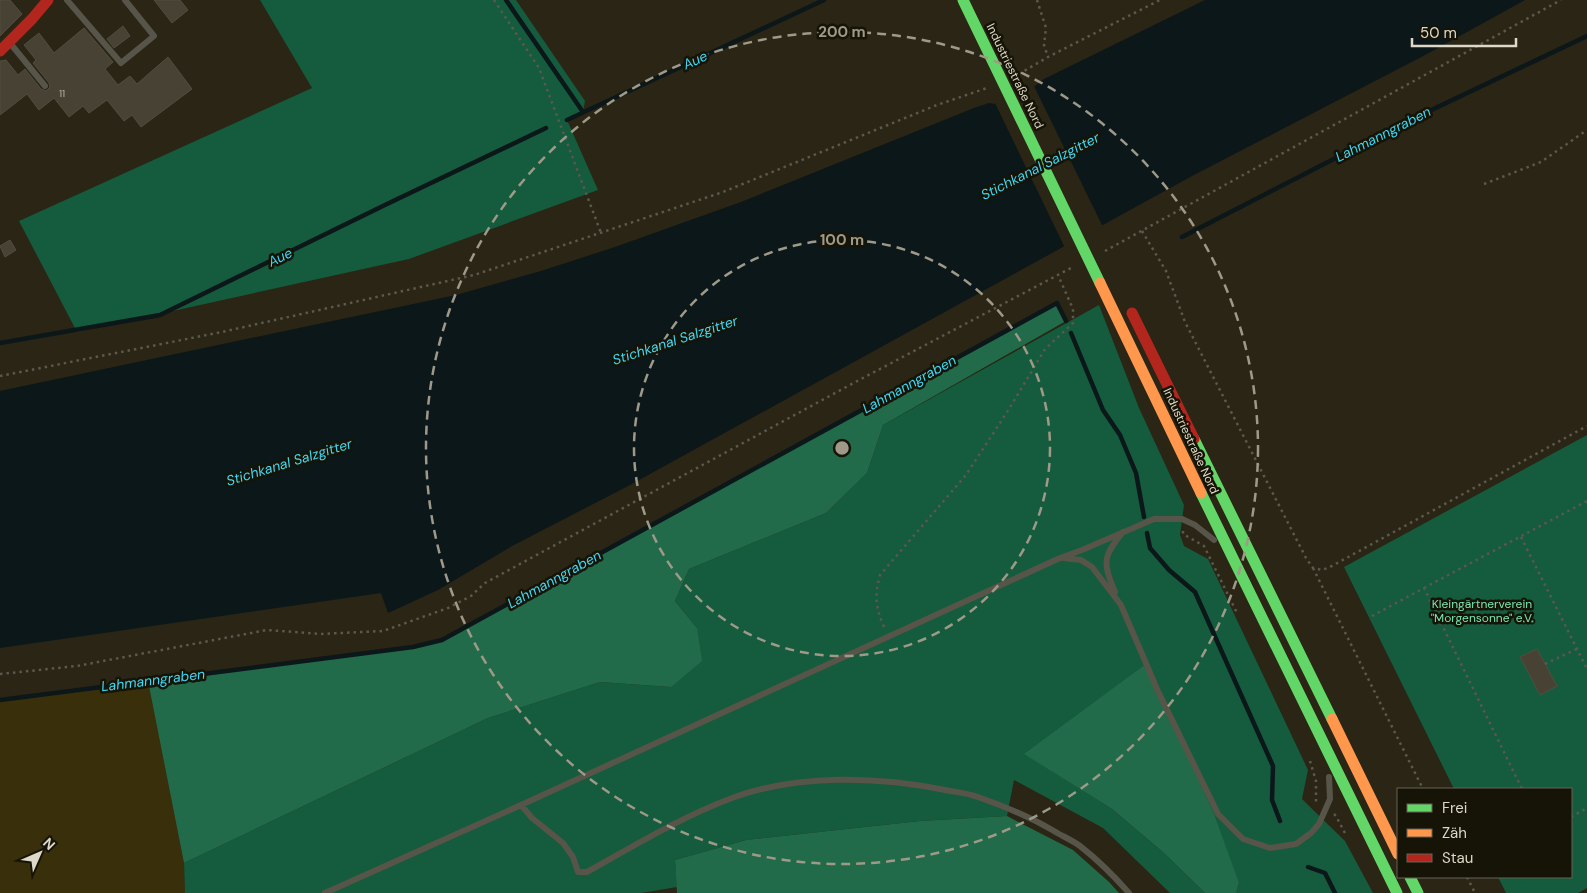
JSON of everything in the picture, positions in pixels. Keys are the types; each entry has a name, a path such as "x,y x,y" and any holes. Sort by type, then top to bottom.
{"main road":[{"path":"4,46 32,19 48,0"},
{"name":"Industriestraße Nord","path":"963,0 1396,893"},
{"name":"Industriestraße Nord","path":"1125,298 1397,852"},
{"path":"1410,878 1418,893"}],"lane":[{"path":"67,0 121,63 154,36 125,0"},
{"path":"4,46 45,86"},
{"path":"325,893 1060,558 1154,519 1182,519 1196,526 1229,552"},
{"path":"1125,531 1106,555 1110,580 1157,688 1218,814 1243,839 1270,848 1296,844 1311,833 1319,824 1330,799 1330,784 1320,739"},
{"path":"1060,558 1081,560 1092,567 1121,605"},
{"path":"521,805 532,818 563,843 573,857 578,872 587,872 702,810 733,798 787,784 854,779 923,785 976,796 1043,825 1079,845 1129,893"}],"path":[{"path":"494,0 539,68 602,233"},
{"path":"1037,0 1046,28 1044,45 1048,57"},
{"path":"1018,74 1160,0"},
{"path":"1100,253 1561,0"},
{"path":"0,376 222,332 474,275 724,192 937,104 995,85"},
{"path":"1484,184 1541,162 1587,130"},
{"path":"1142,231 1166,271 1186,322 1306,558 1313,568 1423,788"},
{"path":"0,674 77,666 267,630 321,634 383,631 428,616 471,596 485,583 861,379 1075,266"},
{"path":"888,636 878,611 876,590 880,575 966,475 1045,349 1073,323 1073,309 1058,275"},
{"path":"1313,568 1322,570 1330,567 1587,426"},
{"path":"1372,616 1587,501"},
{"path":"1521,537 1587,668"},
{"path":"1424,588 1522,788"},
{"path":"1546,664 1577,648"},
{"path":"1572,816 1587,808"},
{"path":"1468,878 1475,893"}],"shaded area":[{"path":"148,681 184,863 185,893 0,893 0,700"}],"green space":[{"path":"260,0 516,0 585,101 583,112 567,120 598,190 409,259 77,332 19,221 312,88"},
{"path":"1057,303 1066,321 883,425 867,473 826,513 689,569 675,601 697,628 702,661 671,687 600,682 488,718 184,863 148,681 413,647 442,640"},
{"path":"1099,305 1139,408 1184,505 1180,535 1184,546 1208,559 1308,770 1302,799 1345,841 1373,893 1236,893 1239,883 1025,754 1112,809 1164,853 1205,893 1170,893 1103,828 1014,780 1007,816 920,821 746,840 675,860 677,887 641,893 185,893 184,863 488,718 600,682 671,687 697,628 675,601 689,569 826,513 867,473 883,425"},
{"name":"Kleingärtnerverein \"Morgensonne\" e.V.","path":"1587,435 1587,888 1578,893 1506,893 1498,878 1572,878 1572,788 1454,788 1344,567"},
{"path":"1146,664 1214,814 1239,883 1236,893 1205,893 1164,853 1112,809 1024,754"},
{"path":"1007,816 1073,850 1119,893 677,893 675,860 746,840 920,821"}],"water":[{"name":"Stichkanal Salzgitter","path":"1205,0 1525,0 1427,54 1192,176 630,485 512,546 438,590 388,613 381,593 0,648 0,391 456,295 541,271 615,247 741,202 974,108 989,103 995,104 1035,86 1044,79"}],"pier":[{"path":"1033,84 1103,227 1065,248 994,101"}],"building":[{"path":"0,0 10,0 22,14 0,36"},
{"path":"154,0 180,0 188,10 172,23"},
{"path":"123,26 130,36 114,48 107,39"},
{"path":"84,28 113,62 105,69 118,85 130,76 137,84 168,57 192,89 141,127 132,115 124,121 107,100 89,113 83,106 69,117 54,98 39,110 27,94 0,115 0,61 6,60 18,75 25,69 41,89 46,91 50,87 49,83 33,63 36,60 24,45 39,33 54,53"},
{"path":"10,240 16,250 5,257 0,246"},
{"path":"1537,649 1557,686 1540,695 1520,657"}],"waterway":[{"path":"506,0 583,112"},
{"name":"Aue","path":"567,120 824,0"},
{"name":"Lahmanngraben","path":"1182,237 1402,124 1587,36"},
{"name":"Aue","path":"0,343 160,315 546,128"},
{"name":"Lahmanngraben","path":"0,700 413,647 442,640 1057,303 1066,321"},
{"path":"1071,333 1103,410 1120,435 1136,473 1144,517"},
{"path":"1147,533 1150,548 1169,570 1195,592 1273,766 1272,800 1280,821"},
{"path":"1308,867 1325,873 1335,893"}],"traffic: fast":[{"path":"963,0 1100,283"},
{"path":"1194,439 1332,719"},
{"path":"1201,493 1397,893"},
{"path":"1410,878 1418,893"}],"traffic: slow":[{"path":"1100,283 1201,493"},
{"path":"1332,719 1397,852"}],"traffic: jam":[{"path":"0,51 48,0"},
{"path":"1132,313 1194,439"}]}
